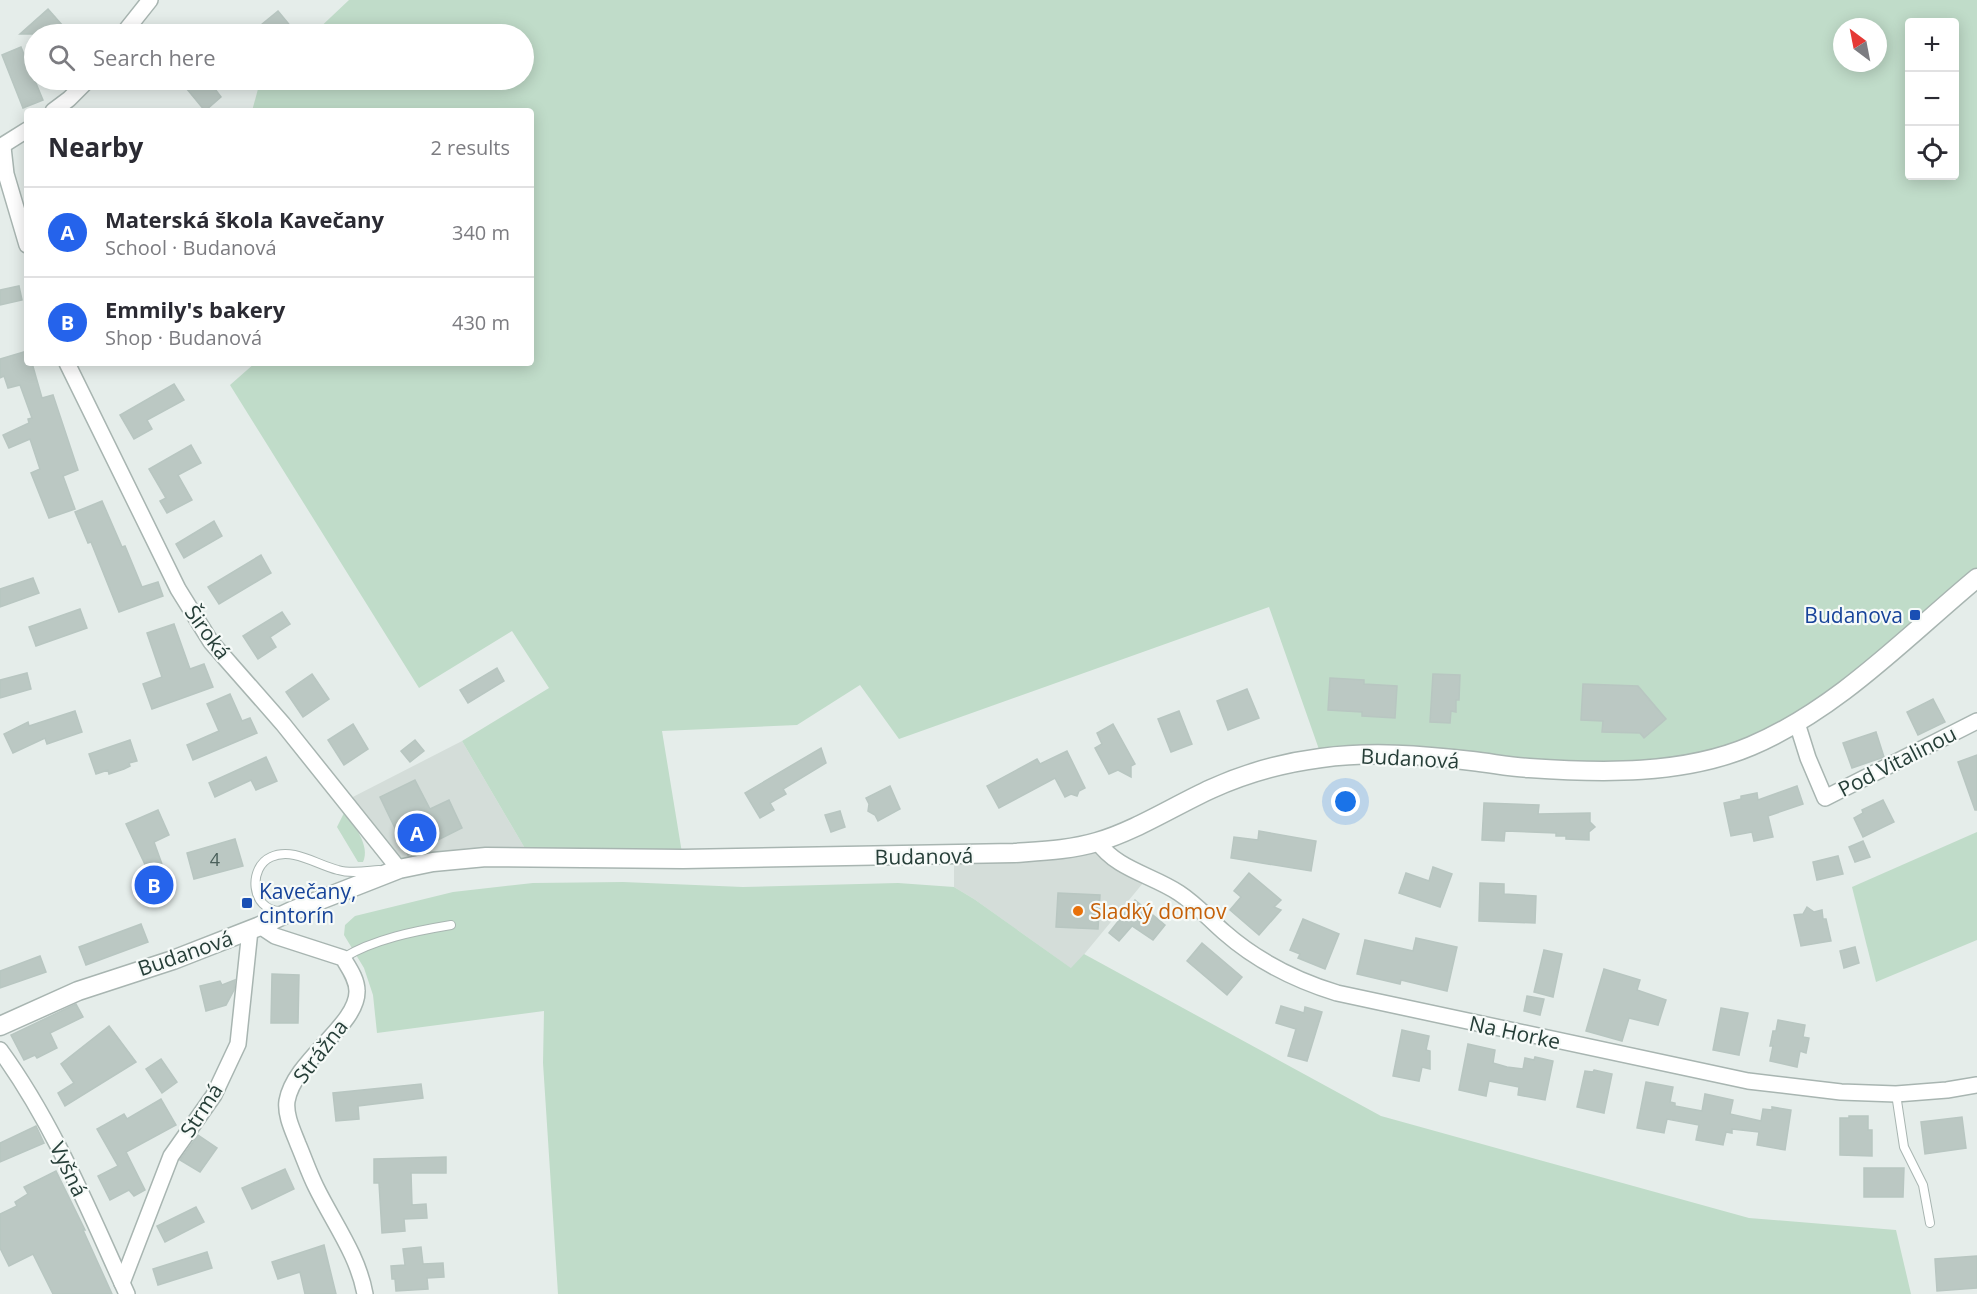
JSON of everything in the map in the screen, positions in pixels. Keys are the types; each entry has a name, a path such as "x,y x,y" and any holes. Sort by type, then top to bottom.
{"street":[{"path":"131,24 150,0"},
{"path":"56,108 78,90"},
{"path":"24,132 1,147 6,174 24,235"},
{"name":"Široká","path":"68,366 178,589 212,642 283,724 399,869"},
{"name":"Budanová","path":"0,1026 78,991 173,960 399,869 433,862 486,857 683,859 1014,854 1055,850 1098,842 1240,777 1272,767 1312,760 1375,754 1428,756 1591,772 1632,770 1719,757 1751,746 1797,723 1842,691 1977,578"},
{"name":"Pod Vitalinou","path":"1797,723 1808,758 1825,798 1977,721"},
{"name":"Na Horke","path":"1098,842 1104,852 1116,860 1180,893 1224,933 1259,959 1307,984 1366,1000 1748,1081 1841,1092 1896,1094 1977,1085"},
{"path":"255,928 343,958"},
{"name":"Strmá","path":"125,1289 171,1156 214,1095 238,1044 255,928"},
{"name":"Strážna","path":"343,958 352,974 357,991 356,1002 337,1029 306,1063 292,1085 287,1103 292,1129 316,1187 347,1244 363,1282 365,1294"},
{"name":"Vyšná","path":"0,1050 25,1085 50,1131 125,1289"}],"lane":[{"path":"292,911 267,909 258,896 257,874 266,860 273,855 297,855 338,870 358,872 399,869"},
{"path":"343,958 354,951 377,943 451,925"},
{"path":"1896,1094 1904,1147 1923,1185 1930,1223"}],"shaded area":[{"path":"462,741 530,857 399,869 345,801"},
{"path":"1098,842 1148,877 1072,969 954,887 954,856"}],"green space":[{"path":"349,0 1977,0 1977,578 1885,657 1751,746 1632,770 1322,758 1269,607 899,739 860,685 797,725 662,731 683,859 530,857 462,741 549,688 512,631 419,688 230,385 252,366 534,366 534,108 253,108 258,90 534,90 534,24 324,24"},
{"path":"345,811 363,842 365,856 363,862 358,862 337,827"},
{"path":"1977,832 1977,940 1876,982 1852,887"},
{"path":"623,882 743,887 898,883 954,887 1071,968 1084,954 1381,1116 1749,1218 1896,1230 1911,1294 558,1294 543,1063 544,1011 377,1033 373,995 364,968 344,935 345,925 355,916 453,892 533,883"}],"building":[{"path":"48,9 61,24 31,24"},
{"path":"278,11 289,24 262,24"},
{"path":"21,47 24,54 24,90 39,90 43,100 23,108 2,55"},
{"path":"188,90 216,90 221,97 208,108 203,108"},
{"path":"19,286 22,300 0,305 0,290"},
{"path":"24,352 24,366 33,366 42,398 53,395 78,470 63,476 75,509 49,518 31,473 40,469 30,439 9,448 3,435 29,423 28,419 32,418 20,385 8,388 4,376 0,378 0,359"},
{"path":"174,384 184,400 147,420 152,429 134,439 120,415"},
{"path":"191,445 201,463 178,475 192,500 167,513 160,501 166,498 149,469"},
{"path":"102,501 122,547 125,546 142,587 158,582 163,596 119,612 91,542 88,543 75,512"},
{"path":"214,521 222,536 184,558 176,544"},
{"path":"261,555 271,573 219,604 208,587"},
{"path":"33,578 39,593 0,607 0,589"},
{"path":"80,609 87,628 36,646 29,627"},
{"path":"282,612 290,624 270,637 276,647 258,659 243,636"},
{"path":"174,624 190,669 204,664 213,687 152,709 143,684 162,677 147,633"},
{"path":"497,668 504,681 468,703 460,690"},
{"path":"27,673 31,689 0,698 0,680"},
{"path":"312,674 329,699 303,717 286,692"},
{"path":"1433,674 1460,675 1459,700 1456,700 1456,712 1451,711 1450,723 1430,722"},
{"path":"1330,678 1364,680 1364,684 1397,686 1395,718 1362,716 1362,712 1328,710"},
{"path":"1583,684 1638,686 1666,719 1644,738 1640,733 1602,732 1603,721 1581,720"},
{"path":"1247,689 1259,718 1228,730 1217,701"},
{"path":"230,694 242,721 250,718 257,733 193,760 187,745 219,731 207,704"},
{"path":"1933,699 1945,722 1918,735 1907,712"},
{"path":"75,711 82,732 47,744 45,738 13,753 4,734 28,722 29,726"},
{"path":"1179,711 1192,744 1171,752 1158,719"},
{"path":"353,724 368,749 344,765 328,740"},
{"path":"1113,724 1135,764 1131,766 1131,777 1118,770 1109,774 1095,748 1102,744 1097,733"},
{"path":"1876,732 1884,757 1852,768 1843,743"},
{"path":"130,740 137,761 109,774 108,770 96,774 89,754"},
{"path":"415,740 424,751 410,762 401,751"},
{"path":"821,748 826,763 783,789 786,794 770,803 774,810 760,818 745,793"},
{"path":"1067,751 1085,788 1079,791 1077,796 1071,794 1065,797 1055,778 999,808 987,786 1037,759 1040,764"},
{"path":"1977,755 1977,810 1975,810 1958,762"},
{"path":"266,757 277,781 256,790 251,780 215,797 209,783"},
{"path":"415,780 430,809 449,800 462,828 408,855 380,797"},
{"path":"890,786 900,809 878,821 875,815 868,811 869,804 866,798"},
{"path":"1797,786 1803,804 1768,816 1773,837 1754,841 1752,832 1731,836 1724,803 1757,793 1758,800"},
{"path":"1883,800 1894,822 1863,837 1854,818 1863,813 1862,810"},
{"path":"1484,803 1539,805 1538,814 1590,813 1590,822 1595,827 1589,832 1589,840 1566,839 1566,836 1556,836 1556,833 1505,831 1504,841 1482,840"},
{"path":"158,810 169,835 154,842 172,892 146,901 136,875 148,871 126,824"},
{"path":"840,811 845,827 831,832 825,815"},
{"path":"1259,831 1316,841 1311,871 1231,858 1234,837 1258,840"},
{"path":"235,839 243,866 194,879 187,853"},
{"path":"1863,841 1870,857 1855,862 1849,847"},
{"path":"1838,856 1843,874 1817,880 1813,862"},
{"path":"1433,867 1452,874 1440,907 1399,893 1406,873 1429,881"},
{"path":"1249,873 1281,900 1274,907 1281,910 1259,935 1230,910 1241,897 1234,891"},
{"path":"1480,883 1504,884 1504,894 1536,896 1535,923 1479,921"},
{"name":"Sladký domov","path":"1058,893 1100,895 1098,929 1056,927"},
{"path":"1135,900 1165,925 1153,940 1132,926 1119,941 1109,933"},
{"path":"1807,907 1814,912 1822,910 1831,941 1801,946 1794,915 1803,914"},
{"path":"1303,919 1339,934 1325,969 1298,958 1300,954 1290,950"},
{"path":"141,924 148,942 86,965 79,947"},
{"path":"1416,938 1457,947 1447,991 1401,980 1400,984 1357,974 1365,940 1413,951"},
{"path":"1202,943 1242,977 1227,995 1187,961"},
{"path":"1855,947 1859,963 1844,968 1840,951"},
{"path":"1544,950 1562,954 1553,997 1534,992"},
{"path":"40,956 46,972 0,988 0,971"},
{"path":"1604,969 1640,980 1637,990 1666,1000 1658,1025 1629,1018 1622,1041 1586,1031"},
{"path":"272,974 299,975 298,1023 271,1023"},
{"path":"235,980 234,990 226,1005 206,1011 200,986 220,981 222,985"},
{"path":"1527,996 1544,999 1540,1015 1524,1011"},
{"path":"76,1004 83,1017 50,1033 57,1048 37,1058 35,1055 24,1060 11,1035"},
{"path":"1281,1006 1304,1013 1305,1007 1322,1012 1307,1061 1288,1056 1296,1029 1276,1023"},
{"path":"1721,1008 1748,1013 1739,1055 1713,1050"},
{"path":"1778,1020 1805,1025 1803,1037 1809,1038 1806,1053 1800,1051 1797,1067 1770,1061 1773,1046 1770,1046"},
{"path":"109,1026 136,1062 65,1106 58,1093 74,1083 61,1064"},
{"path":"1402,1030 1429,1036 1426,1050 1430,1051 1430,1069 1422,1067 1419,1081 1393,1076"},
{"path":"1468,1044 1495,1050 1493,1063 1507,1067 1523,1069 1525,1058 1534,1060 1535,1057 1553,1061 1545,1100 1518,1095 1519,1087 1489,1081 1486,1096 1459,1090"},
{"path":"161,1059 177,1082 162,1093 146,1069"},
{"path":"1594,1070 1612,1074 1604,1113 1577,1107 1585,1071 1593,1072"},
{"path":"1646,1082 1673,1087 1670,1102 1675,1103 1675,1106 1702,1111 1705,1094 1733,1100 1730,1114 1761,1121 1763,1109 1772,1110 1772,1107 1791,1110 1785,1150 1757,1145 1759,1132 1732,1129 1732,1133 1726,1132 1723,1145 1696,1140 1699,1125 1667,1119 1664,1133 1637,1128"},
{"path":"421,1084 423,1098 358,1106 359,1119 336,1121 333,1093"},
{"path":"161,1099 176,1125 126,1152 145,1190 134,1196 129,1190 110,1200 98,1176 118,1166 97,1129 124,1114 127,1119"},
{"path":"1849,1116 1868,1116 1868,1130 1872,1130 1872,1156 1840,1155 1840,1118 1849,1118"},
{"path":"1962,1117 1966,1148 1925,1154 1921,1122"},
{"path":"36,1126 44,1143 0,1162 0,1143"},
{"path":"198,1135 217,1148 200,1172 180,1160"},
{"path":"446,1157 446,1173 411,1173 412,1205 426,1204 427,1218 404,1219 405,1231 382,1233 379,1183 374,1183 374,1159"},
{"path":"1864,1168 1904,1168 1903,1197 1864,1197"},
{"path":"285,1169 294,1189 252,1209 242,1188"},
{"path":"56,1171 85,1230 83,1230 112,1294 53,1294 33,1254 9,1266 0,1248 0,1214 17,1206 15,1202 28,1194 24,1187"},
{"path":"196,1207 204,1222 165,1242 157,1226"},
{"path":"324,1245 336,1294 305,1294 300,1272 278,1279 272,1262"},
{"path":"421,1247 423,1264 443,1263 444,1277 427,1278 428,1289 396,1291 391,1266 405,1265 403,1249"},
{"path":"207,1252 212,1268 158,1285 153,1269"},
{"path":"1977,1256 1977,1288 1937,1291 1935,1259"}],"place":[{"name":"Budanova","path":"1915,615"},
{"name":"Materská škola Kavečany","path":"417,833"},
{"name":"Emmily's bakery","path":"154,885"},
{"name":"Kavečany, cintorín","path":"247,903"},
{"name":"Sladký domov","path":"1078,911"}]}
